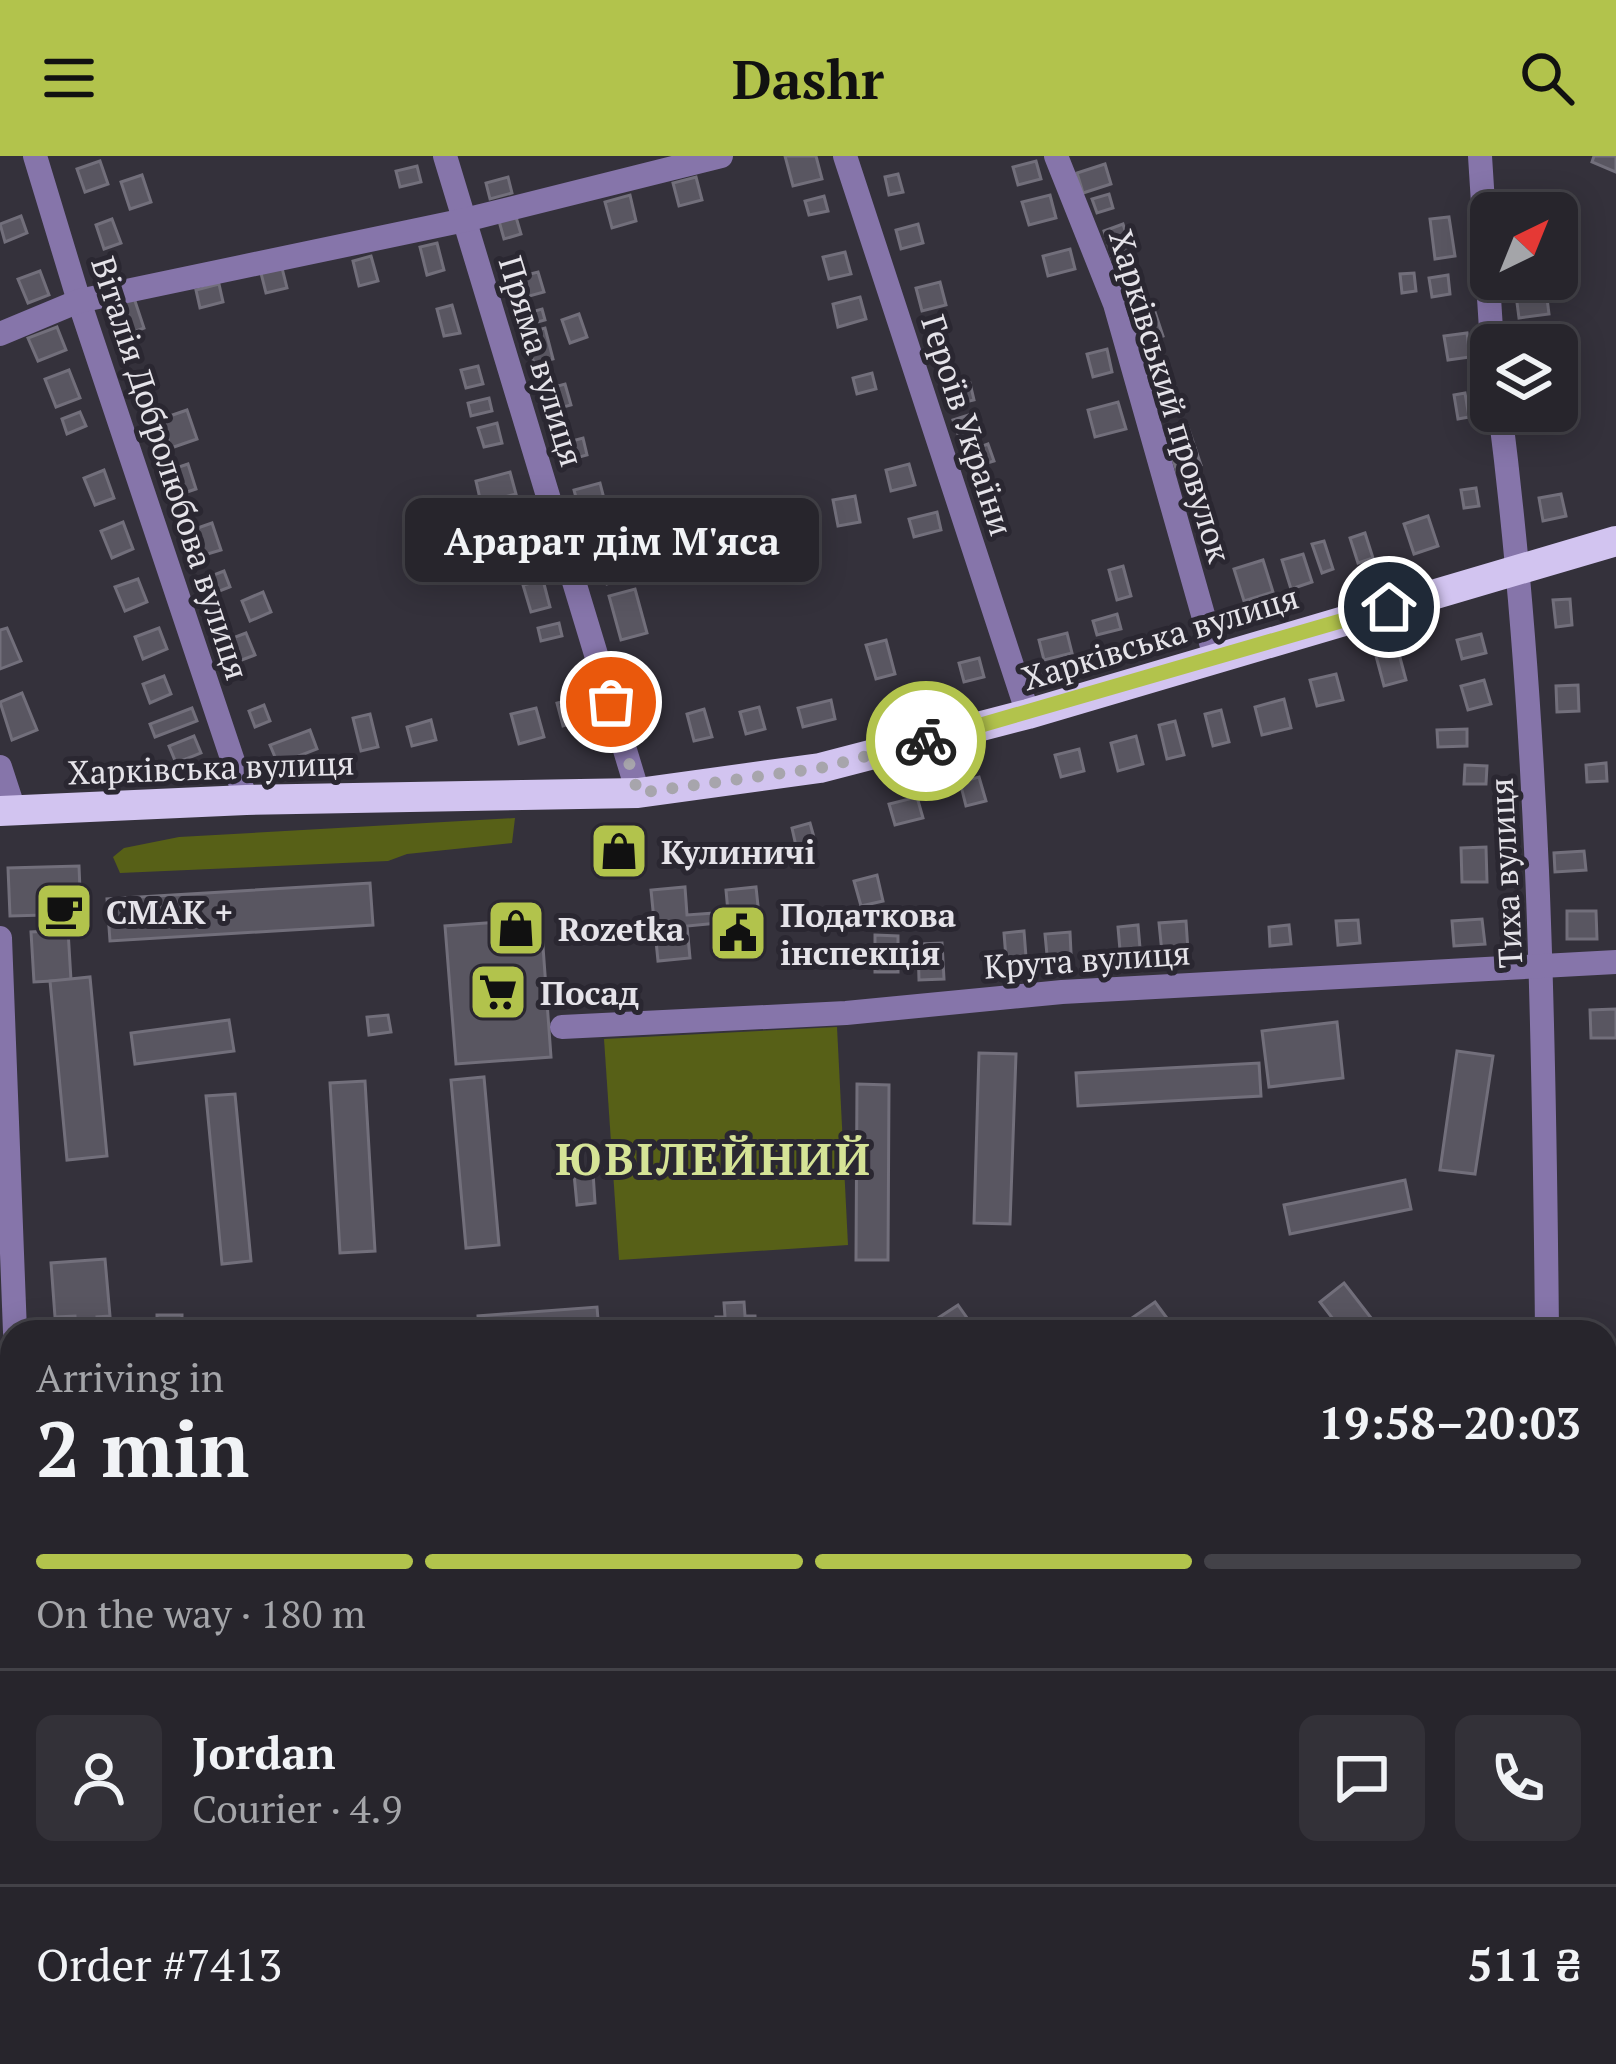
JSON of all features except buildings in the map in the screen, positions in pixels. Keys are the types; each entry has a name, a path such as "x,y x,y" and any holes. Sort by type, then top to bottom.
{"main road":[{"name":"Харківська вулиця","path":"7,810 638,793 820,768 1028,714 1616,541"}],"street":[{"name":"Віталія Добролюбова вулиця","path":"35,156 79,302 246,800"},
{"name":"Пряма вулиця","path":"445,156 638,793"},
{"path":"0,334 79,302 465,220 721,156"},
{"name":"Героїв України","path":"845,156 1028,714"},
{"name":"Харківський провулок","path":"1056,156 1114,304 1215,657"},
{"path":"1480,156 1491,324"},
{"name":"Тиха вулиця","path":"1503,432 1520,569 1544,965 1547,1320"},
{"path":"0,767 7,810"},
{"path":"0,938 15,1320"},
{"name":"Крута вулиця","path":"562,1027 846,1012 1058,992 1616,962"}],"green space":[{"path":"515,818 512,843 407,854 388,861 120,873 113,857 124,848 179,837"},
{"path":"837,1027 848,1245 619,1260 604,1039"}],"way so far":[{"path":"611,702 638,793 820,768 926,741"}],"place":[{"name":"Арарат дім М'яса","path":"611,702"},
{"name":"Кулиничі","path":"619,851"},
{"name":"СМАК +","path":"64,911"},
{"name":"Rozetka","path":"516,928"},
{"name":"Податкова інспекція","path":"738,933"},
{"name":"Посад","path":"498,992"}],"district":[{"name":"ЮВІЛЕЙНИЙ","path":"714,1158"}],"route":[{"path":"926,741 1389,607"}]}
